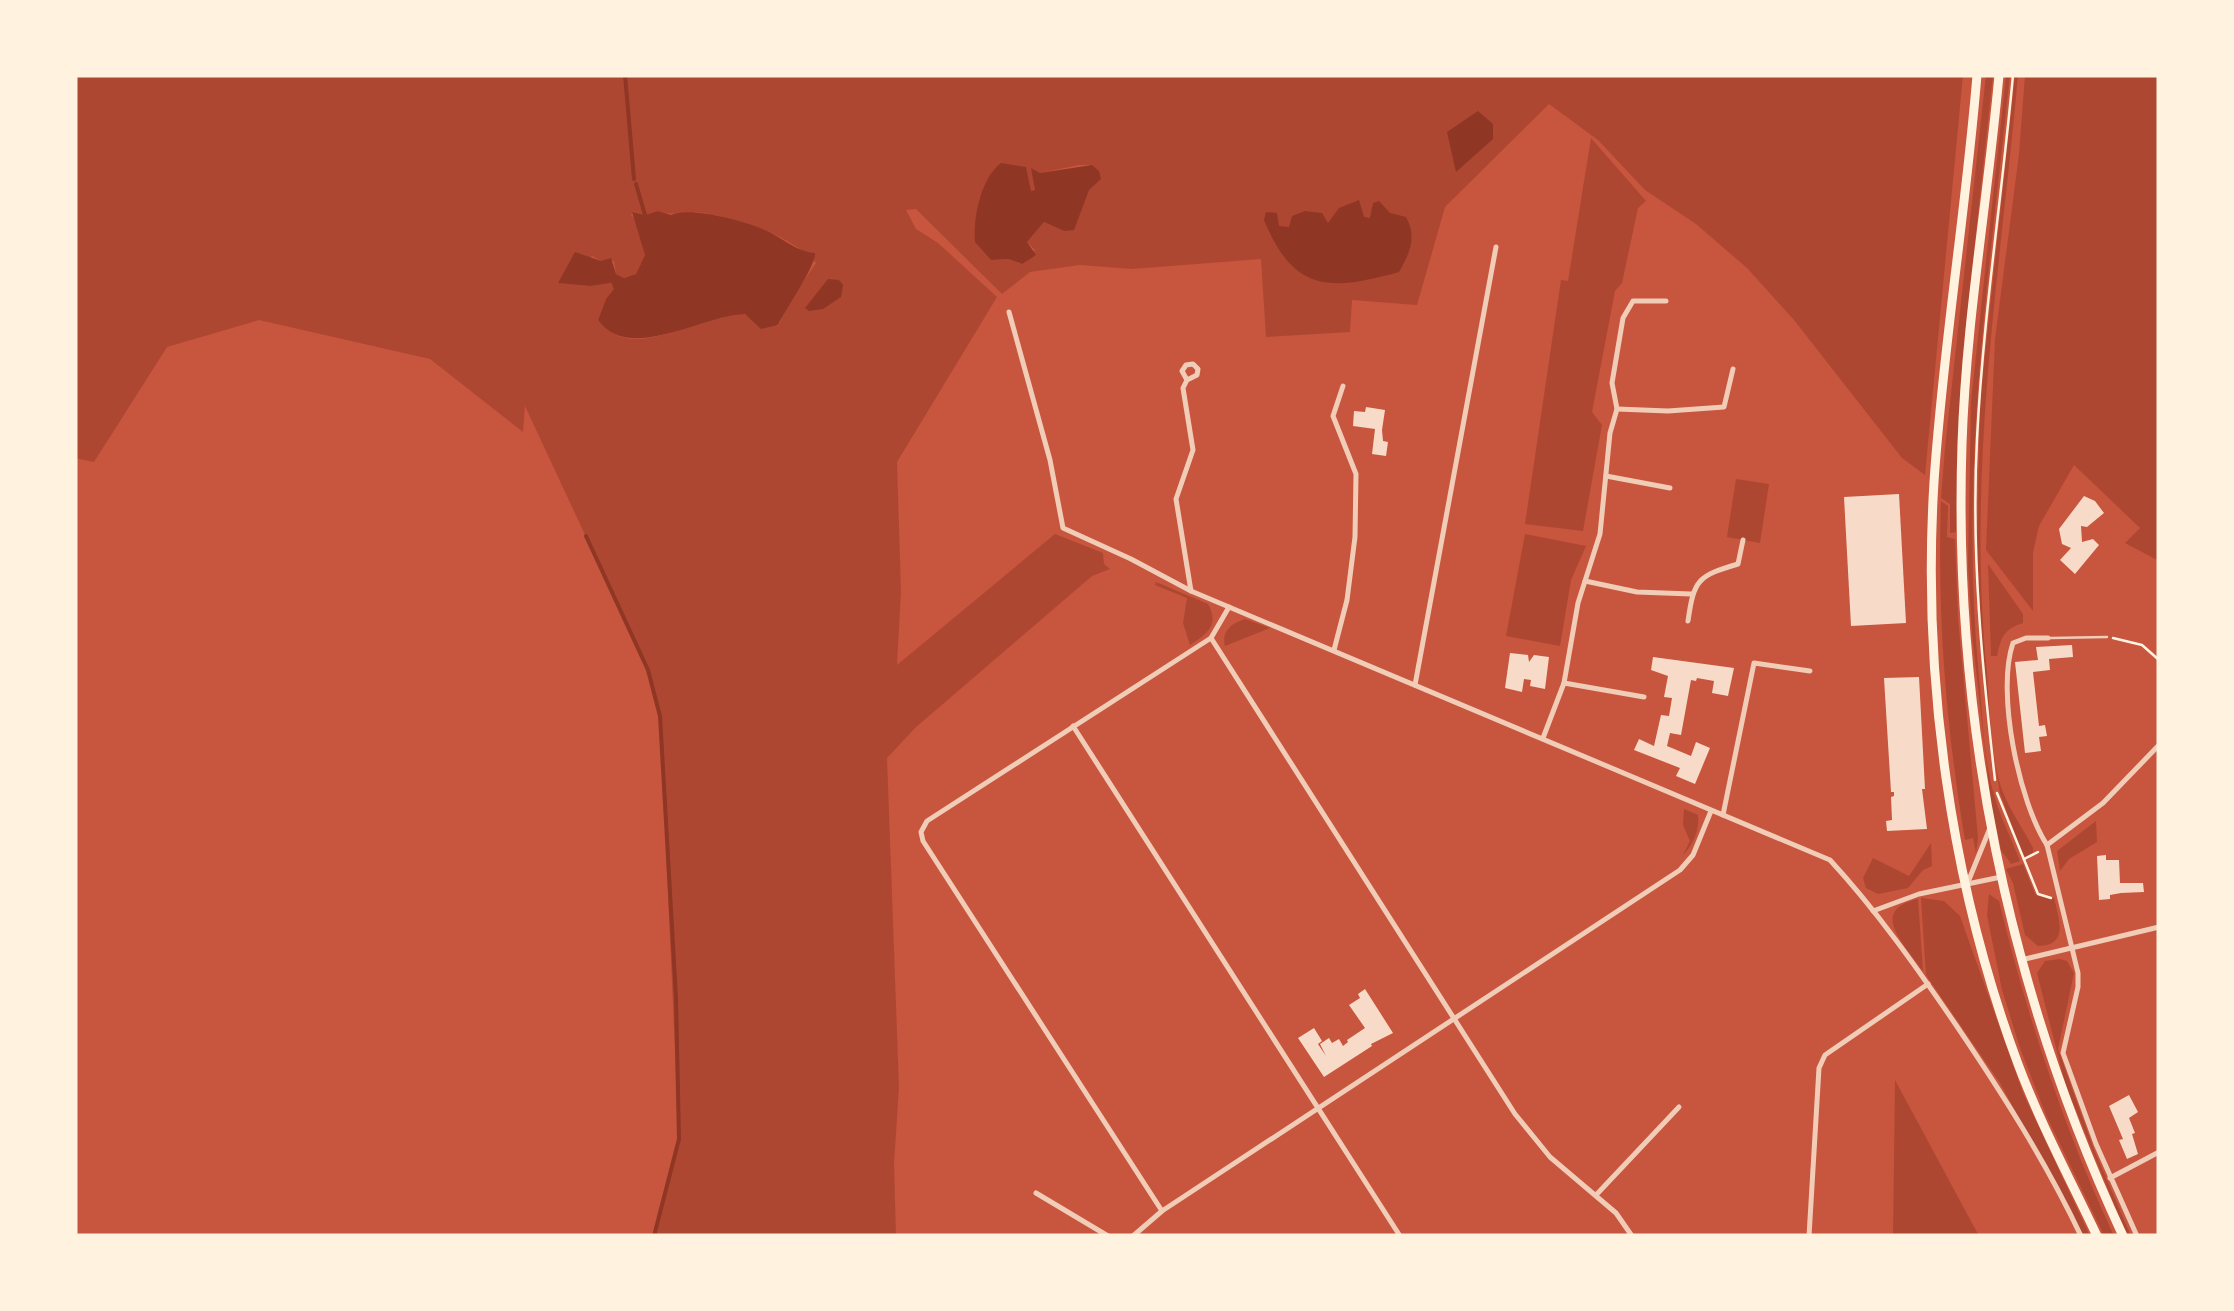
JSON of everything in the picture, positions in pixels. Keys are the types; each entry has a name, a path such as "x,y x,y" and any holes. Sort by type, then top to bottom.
{"highway":[{"path":"1978,75 1944,364 1933,534 1934,653 1942,731 1967,885 1996,999 2019,1067 2097,1236"},
{"path":"1999,75 1967,367 1962,508 1966,649 1973,722 1990,828 2020,960 2077,1131 2123,1236"}],"street":[{"path":"1416,685 1496,247"},
{"path":"1542,738 1564,683 1570,636 1600,534 1616,409 1612,384 1622,318 1633,300 1666,302"},
{"path":"1009,312 1050,460 1062,528 1191,591 1830,860 1928,984 2011,1107 2081,1236"},
{"path":"1616,409 1724,407 1733,369"},
{"path":"1187,380 1183,388 1193,450 1176,499 1191,591"},
{"path":"1334,650 1347,600 1355,537 1356,474 1333,416 1343,386"},
{"path":"1606,476 1670,488"},
{"path":"1688,621 1692,594 1706,574 1738,564 1743,540"},
{"path":"1585,581 1638,592 1692,594"},
{"path":"1162,1211 923,841 921,832 927,822 1210,638 1230,607"},
{"path":"1210,638 1530,1134 1550,1157 1597,1194 1632,1236"},
{"path":"2048,638 2026,638 2012,643 2008,676 2016,764 2022,792 2045,843 2072,948 2078,986 2062,1052 2110,1178 2137,1236"},
{"path":"1723,816 1754,662 1810,671"},
{"path":"1564,683 1644,697"},
{"path":"1073,726 1400,1236"},
{"path":"2045,843 2091,814 2159,745"},
{"path":"1133,1236 1162,1211 1680,870 1694,855 1712,812"},
{"path":"1967,885 1990,828"},
{"path":"1873,910 1919,894 2000,877"},
{"path":"2020,960 2159,926"},
{"path":"1809,1236 1819,1068 1825,1056 1928,984"},
{"path":"1597,1194 1679,1106"},
{"path":"2110,1178 2159,1152"},
{"path":"1036,1193 1108,1236"}],"lane":[{"path":"2048,638 2107,637"},
{"path":"2154,753 2159,760"}],"path":[{"path":"2013,75 1982,365 1975,551 1979,646 1997,793 2038,894 2058,900"},
{"path":"2107,637 2142,645 2159,660"},
{"path":"2024,859 2037,854 2045,843"}],"shaded area":[{"path":"75,75 1963,75 1925,475 1902,458 1794,320 1747,268 1696,224 1645,190 1598,140 1549,104 1445,207 1417,305 1352,300 1350,332 1266,337 1261,259 1132,269 1080,265 1030,272 1002,294 916,209 906,210 916,229 938,243 997,297 897,462 901,591 897,665 1055,534 1103,553 1104,564 1110,569 1092,576 915,728 887,758 899,1087 894,1164 896,1236 654,1236 679,1139 660,716 648,670 525,406 523,432 430,359 259,320 167,347 94,462 75,458","holes":["1091,165 1089,184 1071,224 1064,231 1044,222 1027,242 1035,250 1021,264 1008,259 991,260 979,200 992,174 1030,191 1035,190 1032,169 1040,173","658,211 704,213 749,225 793,244 816,263 778,326 750,315 732,314 661,335 626,338 611,332 598,320 606,299 615,289 610,283 560,283 592,256 614,261 616,274 624,278 636,274 645,255 636,220 631,215"]},
{"path":"1986,75 1993,75 1962,363 1956,532 1950,533 1950,504 1941,498"},
{"path":"2006,75 2010,75 1979,375 1972,526 1986,753 1997,806 2020,861 2011,864 2001,850 1991,804 1972,634 1968,565 1971,402"},
{"path":"2015,75 1986,395 1981,533 1982,603 1997,774 2033,848 2026,858 2000,793 1993,752 1982,656 1977,546 1980,401"},
{"path":"2025,75 2159,75 2159,561 2125,543 2140,528 2074,465 2039,526 2033,552 2033,611 1986,550 1995,339"},
{"path":"1478,111 1493,124 1493,139 1456,172 1447,132"},
{"path":"1591,138 1646,201 1638,208 1622,283 1615,291 1592,412 1602,425 1583,531 1525,524 1561,280 1568,281"},
{"path":"1001,163 1026,167 1031,191 1035,190 1031,168 1040,173 1092,165 1101,179 1089,190 1074,230 1064,231 1044,222 1027,242 1036,255 1022,264 1008,259 991,260 975,242 980,199 988,178"},
{"path":"1359,200 1364,217 1370,218 1373,203 1379,201 1390,213 1406,217 1411,245 1399,272 1353,282 1317,281 1288,262 1264,220 1266,212 1277,213 1279,226 1289,227 1292,216 1305,211 1322,213 1328,223 1339,208"},
{"path":"658,211 671,215 704,213 731,219 815,253 778,325 761,329 745,314 667,334 628,338 611,332 598,320 614,289 611,283 558,283 575,252 601,261 611,258 616,274 624,278 636,274 645,255 632,212 645,215"},
{"path":"828,279 839,280 843,285 841,297 823,309 809,311 805,308"},
{"path":"1736,479 1769,484 1760,543 1727,537"},
{"path":"1941,501 1948,506 1947,537 1955,539 1976,853 1973,838 1965,840 1948,713 1940,586"},
{"path":"1525,534 1586,546 1571,580 1560,646 1506,636"},
{"path":"1988,564 2023,614 2023,623 2004,635 1997,656 1991,656"},
{"path":"1156,582 1208,604 1212,623 1190,645 1183,623 1187,598 1155,585"},
{"path":"1245,619 1270,628 1225,646 1229,628"},
{"path":"1684,809 1698,815 1698,820 1695,836 1683,855 1690,841 1683,825"},
{"path":"2096,821 2097,842 2069,859 2060,871 2057,851"},
{"path":"1931,843 1932,866 1923,870 1908,888 1878,894 1866,888 1863,878 1873,858 1909,876"},
{"path":"2023,864 2035,894 2054,898 2060,930 2048,945 2038,946 2025,935 2006,869"},
{"path":"1989,894 1999,901 2048,1072 2114,1236 2104,1236 2046,1115 2020,1048 2002,990 1987,915"},
{"path":"1921,898 1944,901 1960,916 2023,1093 2090,1236 2084,1236 2000,1083 1926,975"},
{"path":"1918,899 1923,971 1900,940 1893,920 1895,911 1903,904"},
{"path":"2045,961 2067,961 2074,973 2058,1049 2094,1150 2131,1236 2127,1236 2065,1083 2037,973"},
{"path":"1895,1080 1979,1236 1893,1236"}],"building":[{"path":"1366,407 1385,410 1382,430 1383,441 1388,442 1386,456 1372,454 1375,429 1353,426 1354,411 1365,412"},
{"path":"1899,494 1906,623 1851,626 1844,497"},
{"path":"2084,496 2095,501 2104,513 2087,527 2081,526 2082,542 2093,539 2099,545 2075,574 2060,560 2071,548 2062,544 2059,529"},
{"path":"2072,645 2073,657 2049,659 2050,670 2033,672 2039,726 2045,725 2047,736 2039,737 2041,751 2025,753 2015,662 2038,660 2036,647"},
{"path":"1510,653 1528,655 1529,662 1534,655 1549,657 1545,689 1530,686 1531,680 1524,679 1522,692 1505,688"},
{"path":"1653,657 1734,668 1728,696 1712,693 1714,681 1691,680 1681,735 1670,733 1667,746 1691,756 1696,742 1710,748 1695,784 1676,776 1680,768 1634,750 1639,739 1654,746 1661,715 1669,716 1672,698 1664,697 1668,676 1651,670"},
{"path":"1919,677 1927,829 1887,831 1894,792 1884,678"},
{"path":"2106,855 2106,860 2119,860 2120,883 2143,883 2144,892 2121,893 2099,900 2097,856"},
{"path":"1365,989 1393,1033 1324,1077 1298,1038 1314,1028 1322,1041 1318,1044 1326,1056 1320,1044 1329,1038 1332,1043 1339,1039 1343,1046 1365,1028 1349,1005"},
{"path":"2129,1095 2138,1112 2129,1118 2138,1154 2127,1159 2109,1106"}],"waterway":[{"path":"625,75 634,179"},
{"path":"636,184 645,215"},
{"path":"586,536 648,670 660,716 676,998 679,1139 654,1236"}]}
